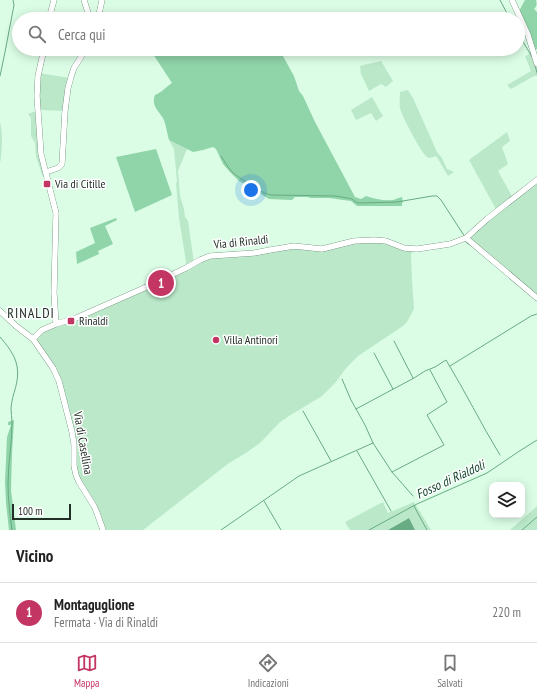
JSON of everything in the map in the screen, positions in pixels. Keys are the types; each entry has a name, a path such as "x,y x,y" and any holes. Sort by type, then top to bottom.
{"street":[{"path":"51,12 54,0"},
{"path":"84,0 88,12"},
{"path":"99,12 102,0"},
{"path":"512,0 517,12"},
{"path":"525,28 537,64"},
{"path":"42,56 38,76 37,96 41,154 56,214 54,293 56,324"},
{"path":"46,172 58,168 62,164 68,88 74,68 82,56"},
{"name":"Via di Rinaldi","path":"33,339 42,330 76,318 129,295 210,256 254,253 294,246 322,249 354,241 386,241 404,248 417,249 450,244 466,238 537,180"},
{"path":"466,238 537,298"},
{"name":"Via di Casellina","path":"0,311 33,339 53,368 59,380 72,432 76,475 94,506 103,530"}],"shaded area":[{"path":"525,0 536,0 537,3 534,9 537,12 537,49 533,51 525,31 525,12 519,12"},
{"path":"532,47 537,64 537,76 534,76 511,89 507,85 531,71 525,56 528,55"},
{"path":"154,56 283,56 294,76 299,91 303,96 315,122 355,197 361,199 366,196 380,200 393,200 402,197 402,206 357,206 351,201 329,198 295,197 292,200 269,199 239,181 223,164 216,149 213,147 193,152 169,140 164,120 154,105 154,99 155,95 172,83"},
{"path":"381,61 393,81 386,87 381,84 369,91 361,74 360,66"},
{"path":"39,73 70,78 65,111 39,110 46,172 43,176 36,156 35,143 31,136 31,118 28,114 38,110"},
{"path":"408,90 437,152 442,158 447,169 454,172 448,176 436,156 429,158 424,154 404,118 400,108 400,92"},
{"path":"372,97 383,116 376,121 371,113 356,120 351,110"},
{"path":"0,123 2,143 0,163"},
{"path":"507,132 510,141 502,147 508,164 498,171 513,198 537,180 537,298 466,238 497,211 469,160"},
{"path":"169,140 187,149 178,171 180,196 185,217 188,221 194,263 200,260 294,246 315,249 374,240 414,249 411,254 414,309 403,326 358,356 322,396 279,423 260,443 229,463 143,530 103,530 97,513 79,482 74,444 59,381 33,339 56,324 80,319 184,271 186,262 179,218 174,149"},
{"path":"156,149 172,195 135,212 116,157"},
{"path":"116,218 117,220 105,226 113,244 98,251 99,254 77,264 76,252 95,243 90,228"},
{"path":"14,420 11,490 16,530 9,530 5,482 7,437 11,425 8,425 8,422"},
{"path":"383,502 388,513 414,502 431,530 415,530 409,518 388,530 350,530 345,522"},
{"path":"537,506 537,530 510,530 525,518"},
{"path":"409,518 415,530 388,530"}],"waterway":[{"name":"Fosso di Rialdoli","path":"13,0 13,12"},
{"path":"500,0 506,12"},
{"name":"Fosso di Rialdoli","path":"0,76 12,15"},
{"path":"525,45 532,57"},
{"path":"535,65 537,73"},
{"path":"221,156 234,174 264,193 271,195 336,196 352,199 358,203 397,202 437,196 465,237"},
{"path":"465,240 470,245"},
{"path":"450,366 531,316 537,314"},
{"name":"Fosso di Rialdoli","path":"0,337 13,354 18,372 11,408 12,431 8,476 12,530"},
{"path":"394,341 413,378"},
{"path":"374,353 393,389"},
{"path":"356,409 446,360 500,455"},
{"path":"392,472 444,445 427,415 447,402 430,370"},
{"path":"342,379 373,443 392,472 413,496"},
{"path":"303,411 331,461"},
{"name":"Fosso di Rialdoli","path":"369,530 417,504 487,473 537,440"},
{"path":"221,530 299,476 373,443"},
{"path":"357,451 391,511"},
{"path":"264,501 281,530"},
{"path":"414,506 427,530"},
{"path":"522,530 537,517"}],"place":[{"name":"Via di Citille","path":"47,184"},
{"name":"Montaguglione","path":"161,283"},
{"name":"Rinaldi","path":"71,321"},
{"name":"Villa Antinori","path":"216,340"}],"district":[{"name":"RINALDI","path":"31,313"}]}
